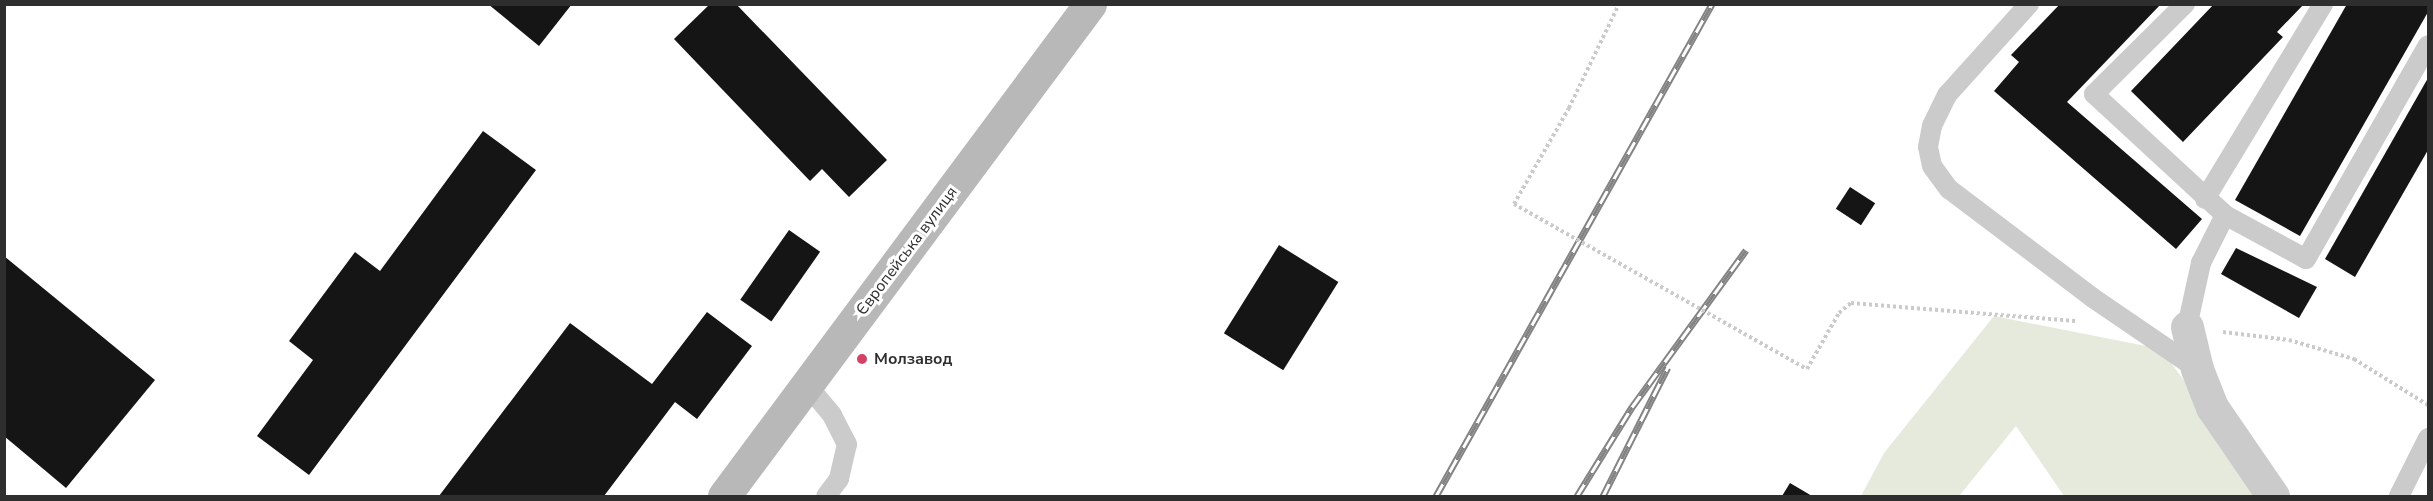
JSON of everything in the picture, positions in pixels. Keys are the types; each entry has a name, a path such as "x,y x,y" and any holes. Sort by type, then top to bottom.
{"main road":[{"name":"Європейська вулиця","path":"723,496 1090,4"}],"street":[{"path":"2187,327 2197,369 2212,407 2273,496"}],"lane":[{"path":"2029,4 1947,95 1932,126 1928,147 1932,166 1949,189 2093,298 2197,369"},
{"path":"2185,4 2094,94 2205,199 2225,215 2306,259 2428,45"},
{"path":"2205,199 2323,4"},
{"path":"2187,327 2201,262 2225,215"},
{"path":"807,385 832,415 848,444 839,479 826,496"},
{"path":"2399,496 2428,438"}],"path":[{"path":"1619,4 1569,108 1514,204 1807,369 1839,313"}],"shaded area":[{"path":"1994,316 2161,349 2268,496 2064,496 2016,426 1959,496 1861,496 1884,453"}],"building":[{"path":"488,4 572,4 539,46"},
{"path":"710,4 736,4 887,160 849,197 822,169 810,181 674,39"},
{"path":"2060,4 2161,4 2067,102 2202,219 2176,249 1994,91 2019,62 2011,55"},
{"path":"2214,4 2304,4 2277,32 2283,37 2183,142 2131,91"},
{"path":"2347,4 2428,4 2428,12 2300,236 2235,200"},
{"path":"2428,78 2428,150 2355,277 2325,259"},
{"path":"483,131 536,170 309,475 257,436 313,360 289,341 355,252 380,271"},
{"path":"1850,187 1875,203 1861,225 1836,209"},
{"path":"789,230 820,252 771,321 740,300"},
{"path":"1279,245 1338,282 1283,370 1224,333"},
{"path":"2236,248 2317,287 2299,318 2221,274"},
{"path":"4,256 155,380 66,488 4,436"},
{"path":"707,312 752,346 697,419 675,402 604,496 439,496 570,323 652,384"},
{"path":"1790,483 1812,496 1782,496"}],"railway":[{"path":"1436,496 1712,4"},
{"path":"1577,496 1632,407 1746,250"},
{"path":"1603,496 1668,367"}],"place":[{"name":"Молзавод","path":"862,359"}]}
